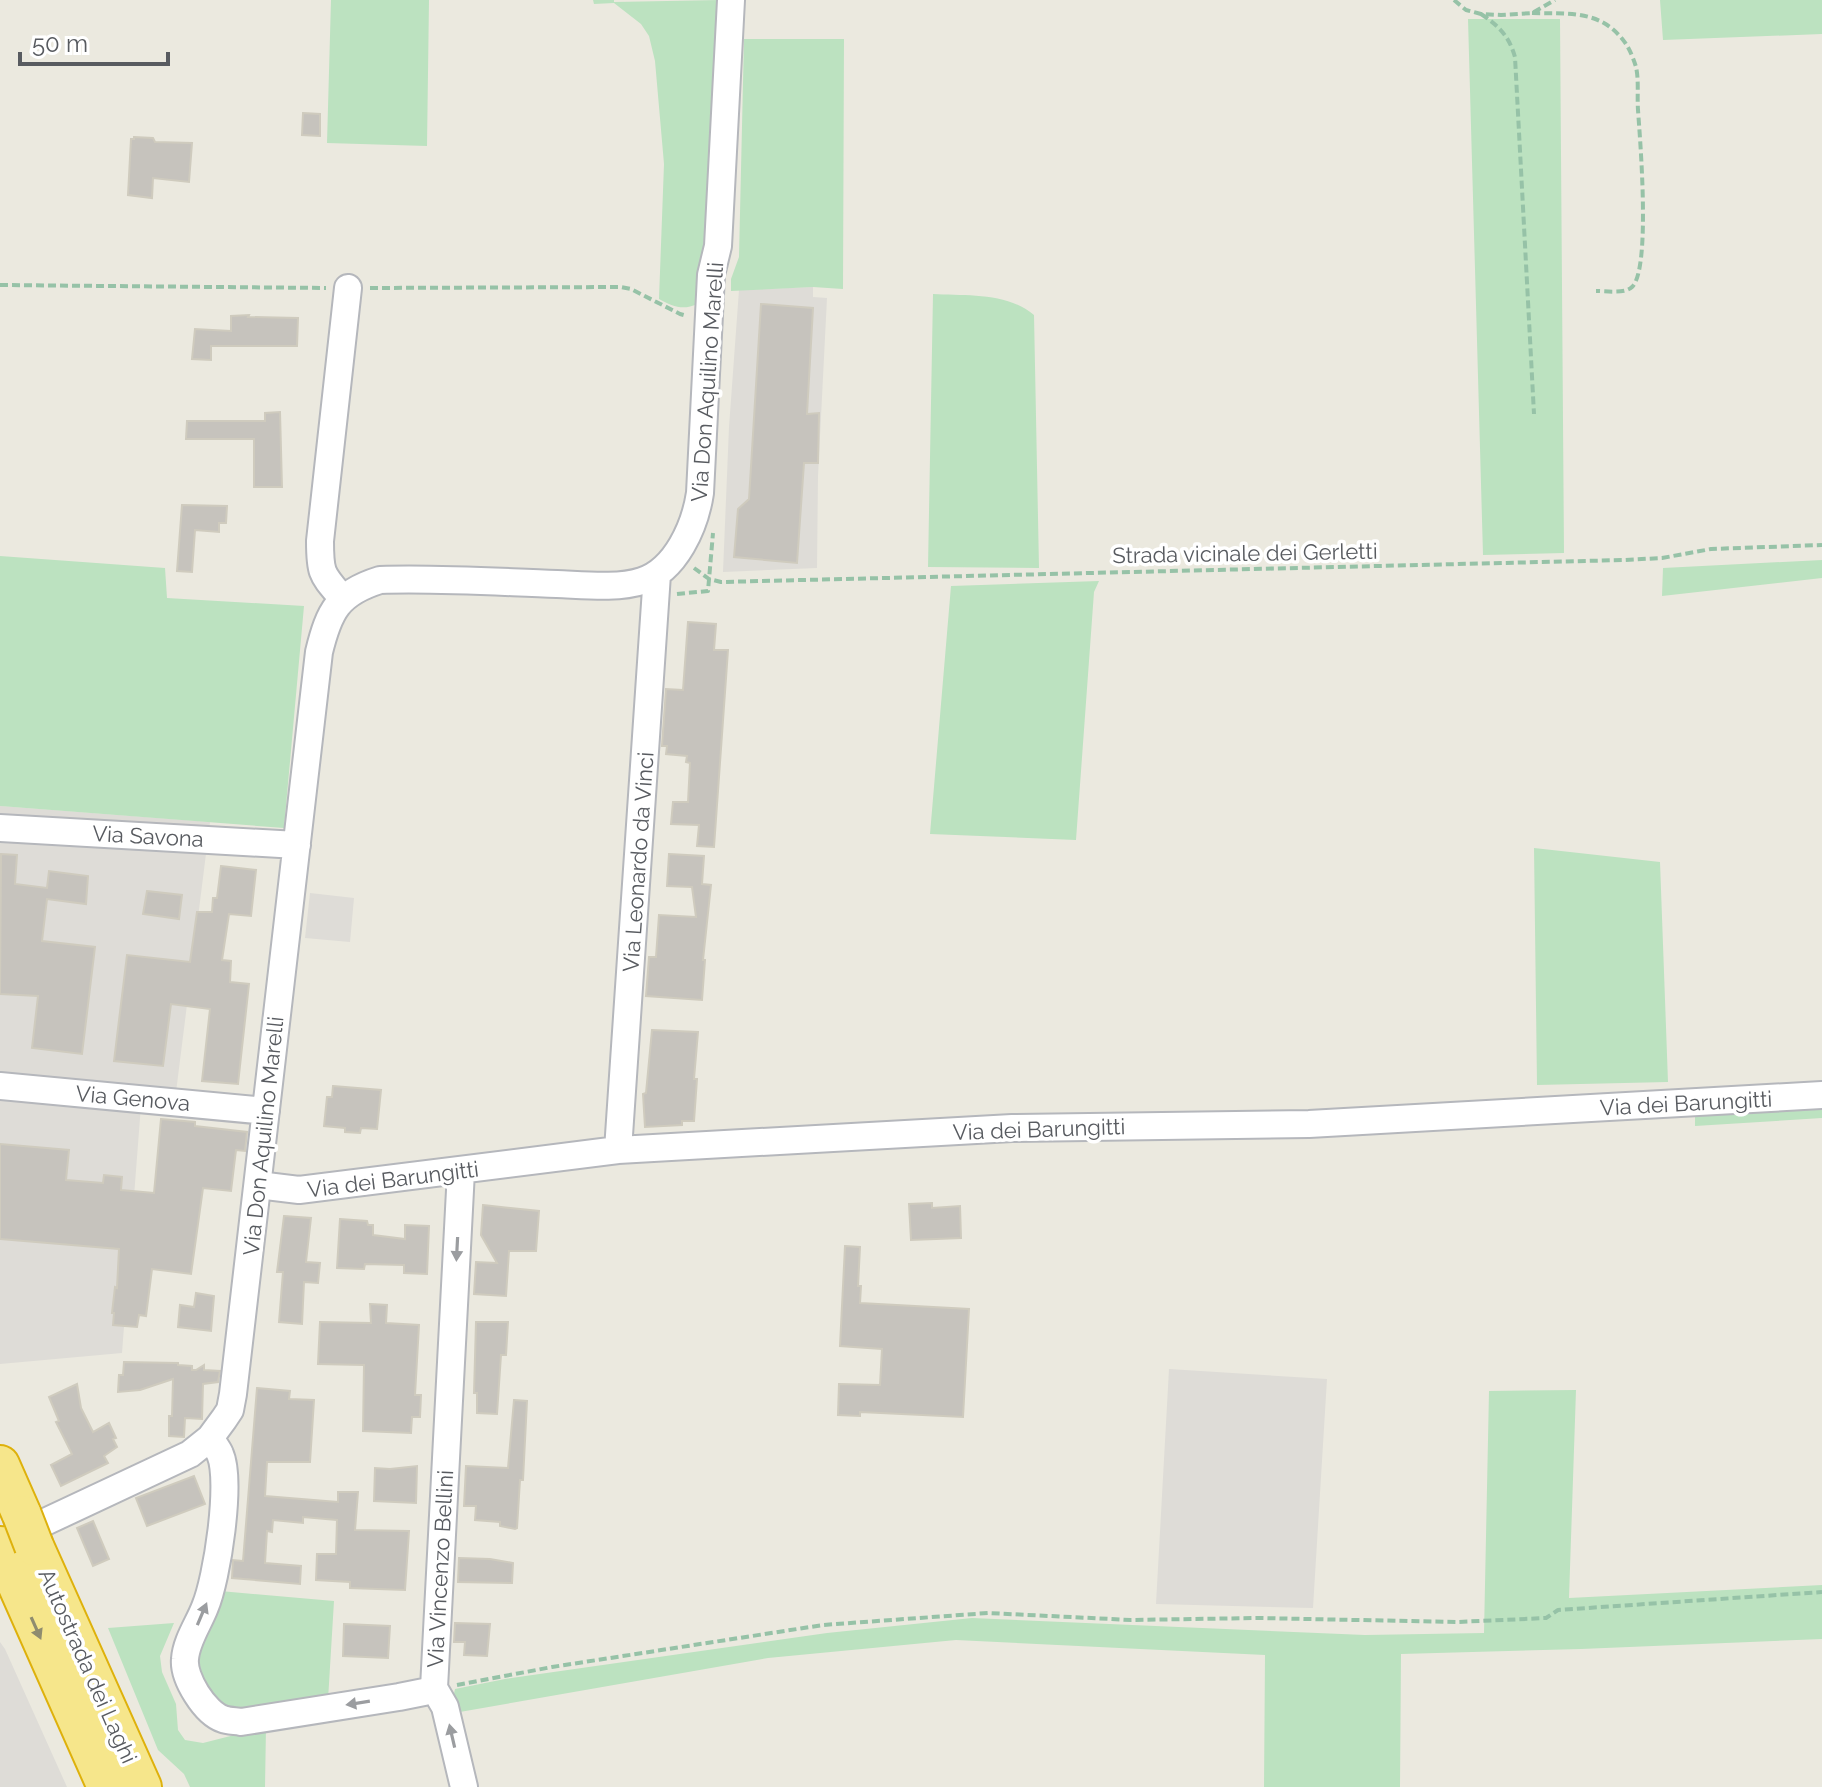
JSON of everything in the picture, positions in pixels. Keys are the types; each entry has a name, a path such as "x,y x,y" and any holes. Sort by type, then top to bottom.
{"highway":[{"name":"Autostrada dei Laghi","path":"0,1465 12,1542 107,1787"},
{"name":"Autostrada dei Laghi","path":"12,1542 142,1787"}],"street":[{"name":"Via Don Aquilino Marelli","path":"657,574 677,553 691,528 700,493 711,275 718,246 731,0"},
{"path":"348,288 320,541 320,566 324,577 343,599 361,586 380,580 597,585 642,581 657,574"},
{"name":"Via Leonardo da Vinci","path":"618,1150 657,574"},
{"name":"Via Don Aquilino Marelli","path":"12,1542 190,1454 210,1438 230,1410 319,652 326,624 343,599"},
{"name":"Via Savona","path":"0,828 297,845"},
{"name":"Via Genova","path":"0,1086 266,1111"},
{"name":"Via dei Barungitti","path":"258,1185 299,1190 618,1150 1012,1128 1309,1124 1822,1095"},
{"name":"Via Vincenzo Bellini","path":"210,1438 221,1455 224,1474 219,1547 214,1581 185,1659 186,1674 191,1684 211,1711 223,1720 241,1722 399,1697 434,1688 461,1171"},
{"path":"434,1688 445,1707 464,1787"}],"path":[{"path":"1454,0 1466,10 1481,14 1586,15 1604,22 1627,46 1636,66 1643,192 1641,256 1634,286 1627,290 1596,291"},
{"path":"1532,13 1555,0"},
{"path":"1481,14 1504,33 1515,57 1534,414"},
{"name":"Strada vicinale dei Gerletti","path":"677,553 709,579 721,582 1624,560 1662,558 1711,549 1822,545"},
{"path":"434,1688 823,1625 988,1613 1131,1620 1258,1618 1457,1622 1546,1618 1558,1610 1822,1592"}],"shaded area":[{"path":"813,287 813,297 827,298 818,476 817,568 723,572 739,290"},
{"path":"0,806 210,822 174,1108 141,1105 122,1353 0,1364"},
{"path":"310,893 354,898 350,942 305,938"},
{"path":"1169,1369 1327,1379 1313,1608 1156,1604"},
{"path":"0,1642 5,1649 67,1787 0,1787"}],"green space":[{"path":"331,0 429,0 427,146 327,143"},
{"path":"593,0 720,0 706,228 697,304 692,306 678,307 659,299 664,164 655,61 649,36 641,24 614,3 594,4"},
{"path":"1660,0 1822,0 1822,34 1663,40"},
{"path":"1468,19 1560,19 1564,553 1483,555"},
{"path":"744,39 844,39 843,289 813,287 731,291 731,279 739,257"},
{"path":"933,294 999,299 1034,315 1039,568 928,567"},
{"path":"0,556 165,568 167,598 304,606 284,828 0,806"},
{"path":"1822,560 1822,578 1662,596 1663,568"},
{"path":"1099,581 1094,592 1076,840 930,834 951,586"},
{"path":"1534,848 1660,862 1668,1082 1537,1085"},
{"path":"1822,1098 1822,1118 1695,1126 1695,1105"},
{"path":"1576,1390 1569,1598 1822,1585 1822,1639 1401,1654 1400,1787 1264,1787 1265,1655 956,1640 768,1658 454,1713 455,1689 505,1679 827,1633 972,1618 1365,1635 1484,1633 1489,1391"},
{"path":"220,1591 334,1601 328,1700 247,1712 224,1705 215,1697 202,1674 198,1649 202,1631"},
{"path":"174,1623 160,1656 162,1672 176,1704 178,1730 185,1740 203,1743 266,1727 265,1787 190,1787 184,1774 158,1750 108,1628"}],"building":[{"path":"303,113 320,114 320,136 302,135"},
{"path":"153,138 155,142 192,143 189,182 153,178 152,198 128,195 131,139"},
{"path":"761,304 813,308 807,414 819,413 818,463 804,463 797,563 734,557 738,509 749,499"},
{"path":"231,316 298,318 297,346 211,346 211,360 192,359 195,329 231,331"},
{"path":"280,412 282,487 254,487 254,439 186,439 187,421 265,421 265,413"},
{"path":"182,505 227,506 226,523 219,523 219,532 195,530 192,572 177,571"},
{"path":"688,622 716,624 714,650 728,650 714,847 697,846 699,825 671,824 673,802 688,802 690,763 686,762 687,756 666,754 667,746 662,746 666,689 683,690"},
{"path":"1,854 17,855 15,884 47,888 49,871 88,876 86,904 47,899 42,941 95,947 82,1054 32,1048 38,996 0,994"},
{"path":"669,854 704,856 702,884 711,885 702,1000 646,996 649,957 656,957 659,915 696,917 692,887 667,886"},
{"path":"221,866 256,870 251,916 229,914 222,960 231,961 230,982 249,984 238,1084 202,1081 210,1009 171,1004 163,1066 114,1061 127,955 190,962 197,912 212,912"},
{"path":"147,891 182,895 179,919 143,914"},
{"path":"652,1030 698,1032 694,1121 682,1121 682,1125 645,1127 643,1094 646,1093"},
{"path":"333,1086 381,1090 377,1129 361,1128 360,1133 324,1126 327,1097 332,1097"},
{"path":"161,1119 247,1132 245,1151 236,1150 231,1191 203,1188 191,1274 152,1269 146,1316 139,1315 137,1327 113,1325 119,1249 0,1239 0,1144 69,1150 66,1180 103,1183 104,1175 122,1177 121,1190 154,1193"},
{"path":"932,1203 932,1208 960,1206 961,1238 911,1240 909,1204"},
{"path":"483,1205 539,1211 536,1251 509,1251 506,1296 474,1294 476,1262 497,1263 481,1235"},
{"path":"284,1216 311,1218 306,1262 320,1263 318,1283 304,1282 302,1324 279,1322 283,1272 277,1272"},
{"path":"340,1219 367,1221 368,1225 373,1225 373,1235 405,1239 405,1225 429,1226 427,1274 404,1273 404,1265 365,1264 364,1269 337,1268"},
{"path":"845,1246 860,1247 860,1303 969,1309 963,1417 860,1412 860,1416 838,1415 839,1384 880,1385 882,1349 840,1346"},
{"path":"196,1293 214,1296 211,1331 178,1327 180,1305 194,1307"},
{"path":"370,1304 387,1305 386,1323 419,1325 415,1395 421,1395 420,1417 412,1417 411,1433 363,1431 364,1365 318,1364 320,1322 371,1323"},
{"path":"476,1322 508,1322 506,1355 501,1355 497,1414 477,1413 477,1393 474,1393"},
{"path":"124,1362 178,1363 192,1366 192,1370 204,1365 204,1370 220,1371 218,1382 203,1384 202,1419 185,1418 184,1437 169,1436 173,1379 140,1390 118,1392"},
{"path":"77,1384 81,1408 93,1432 109,1423 117,1447 104,1456 108,1463 61,1486 51,1465 72,1454 56,1422 59,1421 49,1397"},
{"path":"257,1388 290,1391 289,1399 314,1400 310,1462 267,1462 265,1496 338,1502 338,1492 358,1492 355,1530 409,1531 405,1590 350,1588 350,1582 316,1580 317,1554 336,1554 337,1520 303,1517 303,1523 273,1520 272,1532 267,1531 265,1563 301,1566 300,1584 232,1578 233,1560 243,1561"},
{"path":"514,1400 527,1401 523,1480 520,1480 515,1529 500,1526 500,1522 475,1520 476,1506 464,1506 466,1466 508,1468"},
{"path":"417,1466 416,1503 374,1501 375,1468"},
{"path":"194,1476 205,1504 147,1526 136,1498"},
{"path":"93,1521 109,1559 93,1566 77,1528"},
{"path":"459,1558 513,1563 512,1583 458,1582"},
{"path":"455,1623 490,1624 487,1656 464,1655 465,1642 454,1642"},
{"path":"344,1624 390,1626 388,1658 343,1656"}]}
